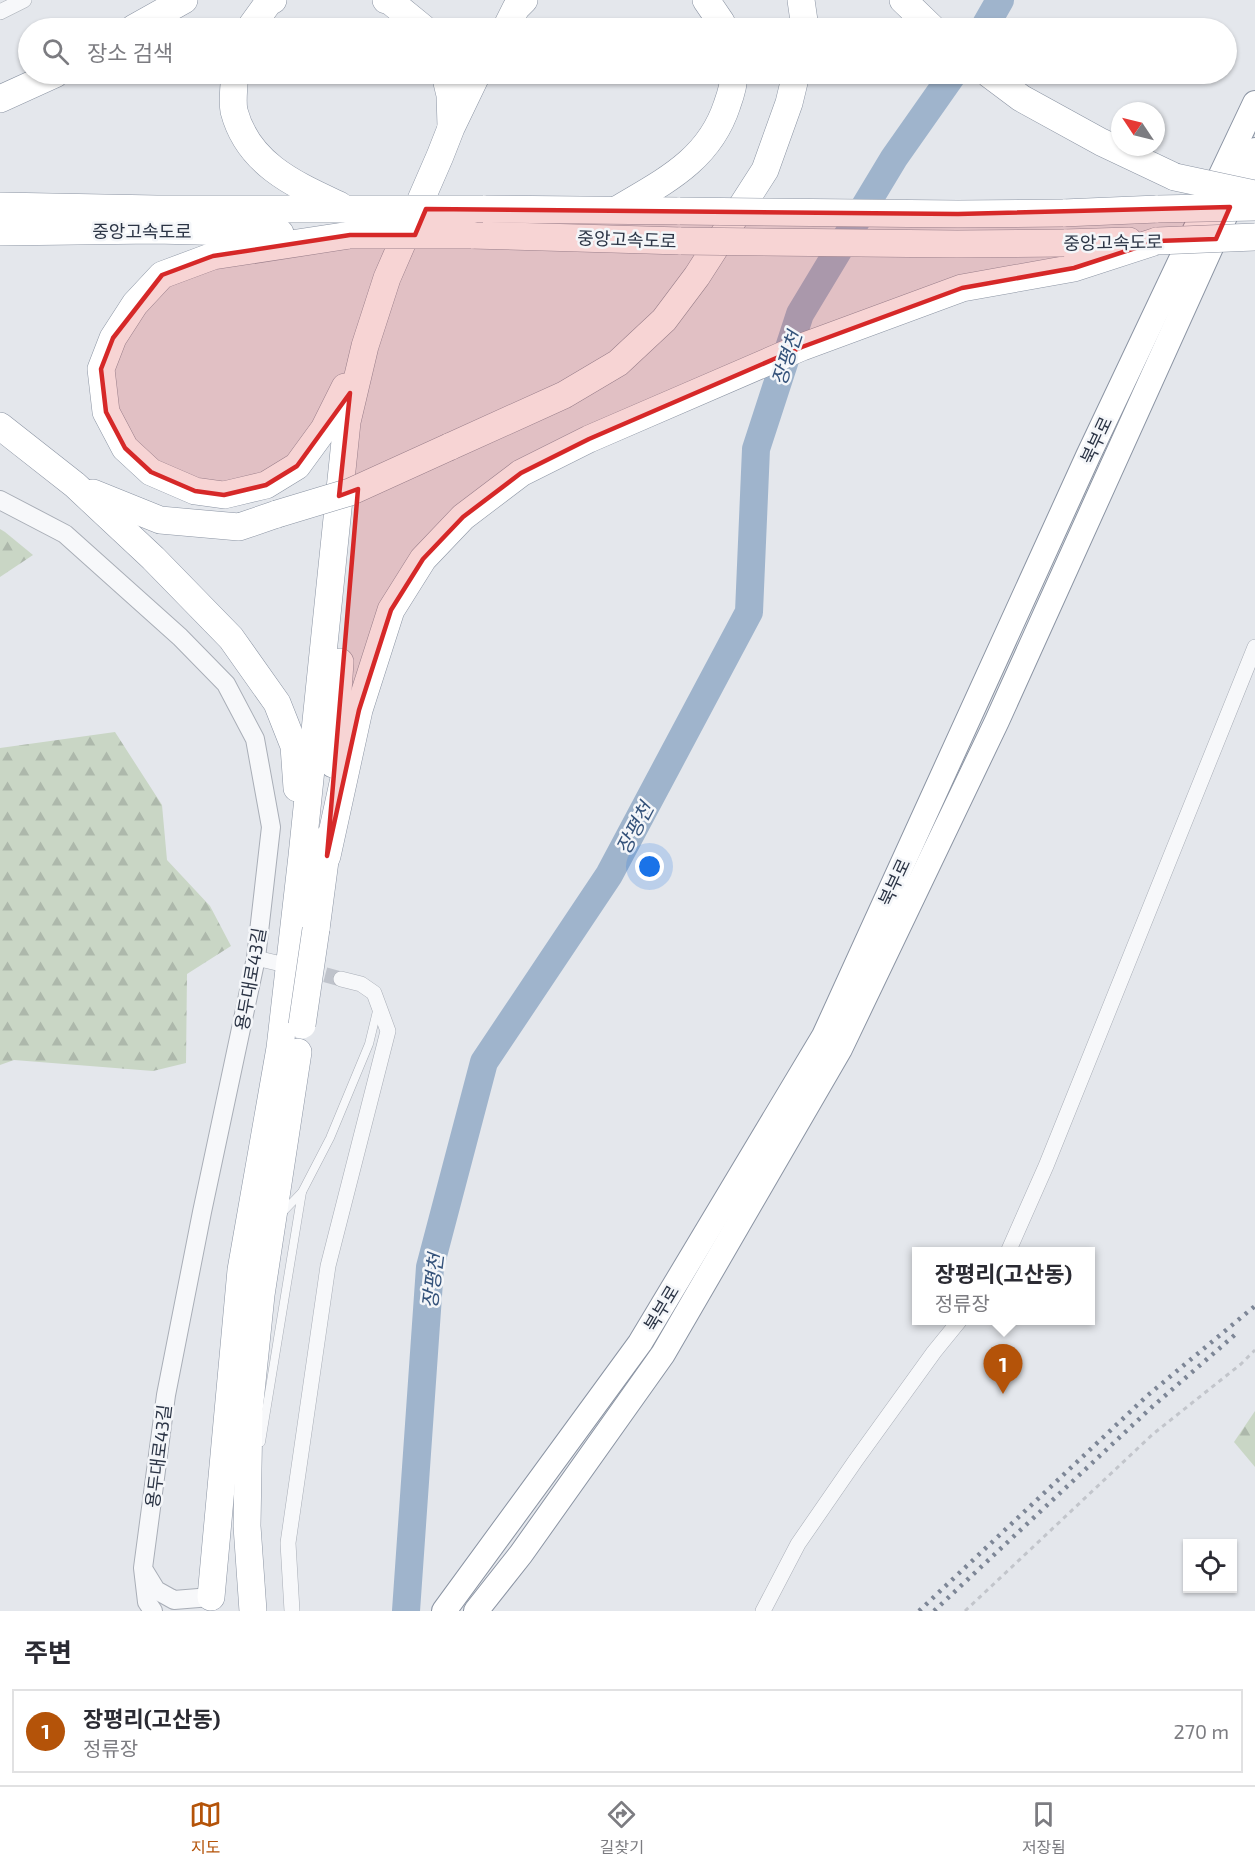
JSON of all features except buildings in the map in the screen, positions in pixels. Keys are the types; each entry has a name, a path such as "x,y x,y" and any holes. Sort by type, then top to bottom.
{"highway":[{"path":"152,18 184,0"},
{"path":"257,18 273,0"},
{"path":"386,0 411,18"},
{"path":"501,18 509,0"},
{"path":"511,18 516,8 524,0"},
{"path":"706,0 718,18"},
{"path":"801,0 804,18"},
{"path":"903,0 922,18"},
{"path":"0,99 33,84"},
{"path":"235,84 234,110 247,141 272,169 301,187 349,209"},
{"path":"447,84 451,128"},
{"path":"254,1611 247,1526 249,1411 261,1295 316,929 315,856 347,422 365,346 387,278 472,84"},
{"path":"210,1604 242,1270 315,856 340,667 366,416 374,361 397,279 481,84"},
{"path":"618,209 668,179 696,158 721,123 734,84"},
{"path":"75,486 160,520 240,527 350,492 564,395 618,363 664,320 697,276 765,170 794,84"},
{"path":"1002,84 1021,98 1101,142 1175,177 1255,194"},
{"name":"북부로","path":"444,1611 640,1343 824,1036 1093,445 1255,103"},
{"name":"북부로","path":"476,1611 521,1554 663,1354 840,1049 997,721 1255,150"},
{"name":"중앙고속도로","path":"0,206 157,209 618,209 958,214 1255,207"},
{"name":"중앙고속도로","path":"0,232 155,230 681,241 957,244 1255,237"},
{"path":"350,235 213,256 162,275 135,304 113,338 100,369 106,412 125,448 151,472 195,491 224,495 266,485 297,466 324,429 365,346"},
{"path":"315,856 391,610 423,559 463,517 521,473 589,439 802,348 962,288 1074,268 1157,241"},
{"path":"0,426 75,486 153,558 231,638 277,702 294,746 315,856"}],"street":[{"path":"0,12 24,0"},
{"name":"용두대로43길","path":"0,500 65,534 180,637 226,684 255,739 271,827 256,958 166,1395 143,1568 147,1602 153,1611"},
{"path":"1010,1247 1050,1155 1255,647"},
{"path":"256,958 277,963"},
{"path":"292,1611 288,1543 328,1266 388,1031 374,993 361,984 341,979"},
{"path":"763,1611 798,1544 856,1460 956,1325"},
{"path":"143,1568 156,1590 174,1600 210,1604"},
{"path":"142,1611 138,1603 143,1568"}],"lane":[{"path":"272,1224 302,1192 330,1138 365,1055 379,1005"},
{"path":"260,1448 302,1192"},
{"path":"247,1526 256,1470"}],"path":[{"path":"965,1611 1153,1434 1241,1364 1255,1350"}],"highlighted area":[{"path":"1230,207 1216,239 1157,241 1074,268 962,288 802,347 589,439 521,473 463,517 423,559 391,610 359,710 327,856 358,489 339,496 350,393 297,466 266,485 224,495 195,491 151,472 125,448 106,412 101,369 113,338 162,275 213,256 350,235 415,235 426,209 958,214"}],"green space":[{"path":"0,529 33,555 0,577"},
{"path":"115,732 162,805 167,860 210,906 231,946 187,974 186,1063 153,1071 14,1060 0,1065 0,748"},
{"path":"1255,1411 1255,1467 1234,1442"}],"waterway":[{"name":"장평천","path":"990,18 1000,0"},
{"name":"장평천","path":"406,1611 430,1267 484,1062 609,875 749,612 756,449 800,314 894,158 946,84"}],"tunnel":[{"path":"303,969 341,979"}],"railway":[{"path":"919,1611 1148,1395 1255,1306"},
{"path":"934,1611 1152,1407 1237,1333"}],"place":[{"name":"장평리(고산동)","path":"1003,1394"}]}
